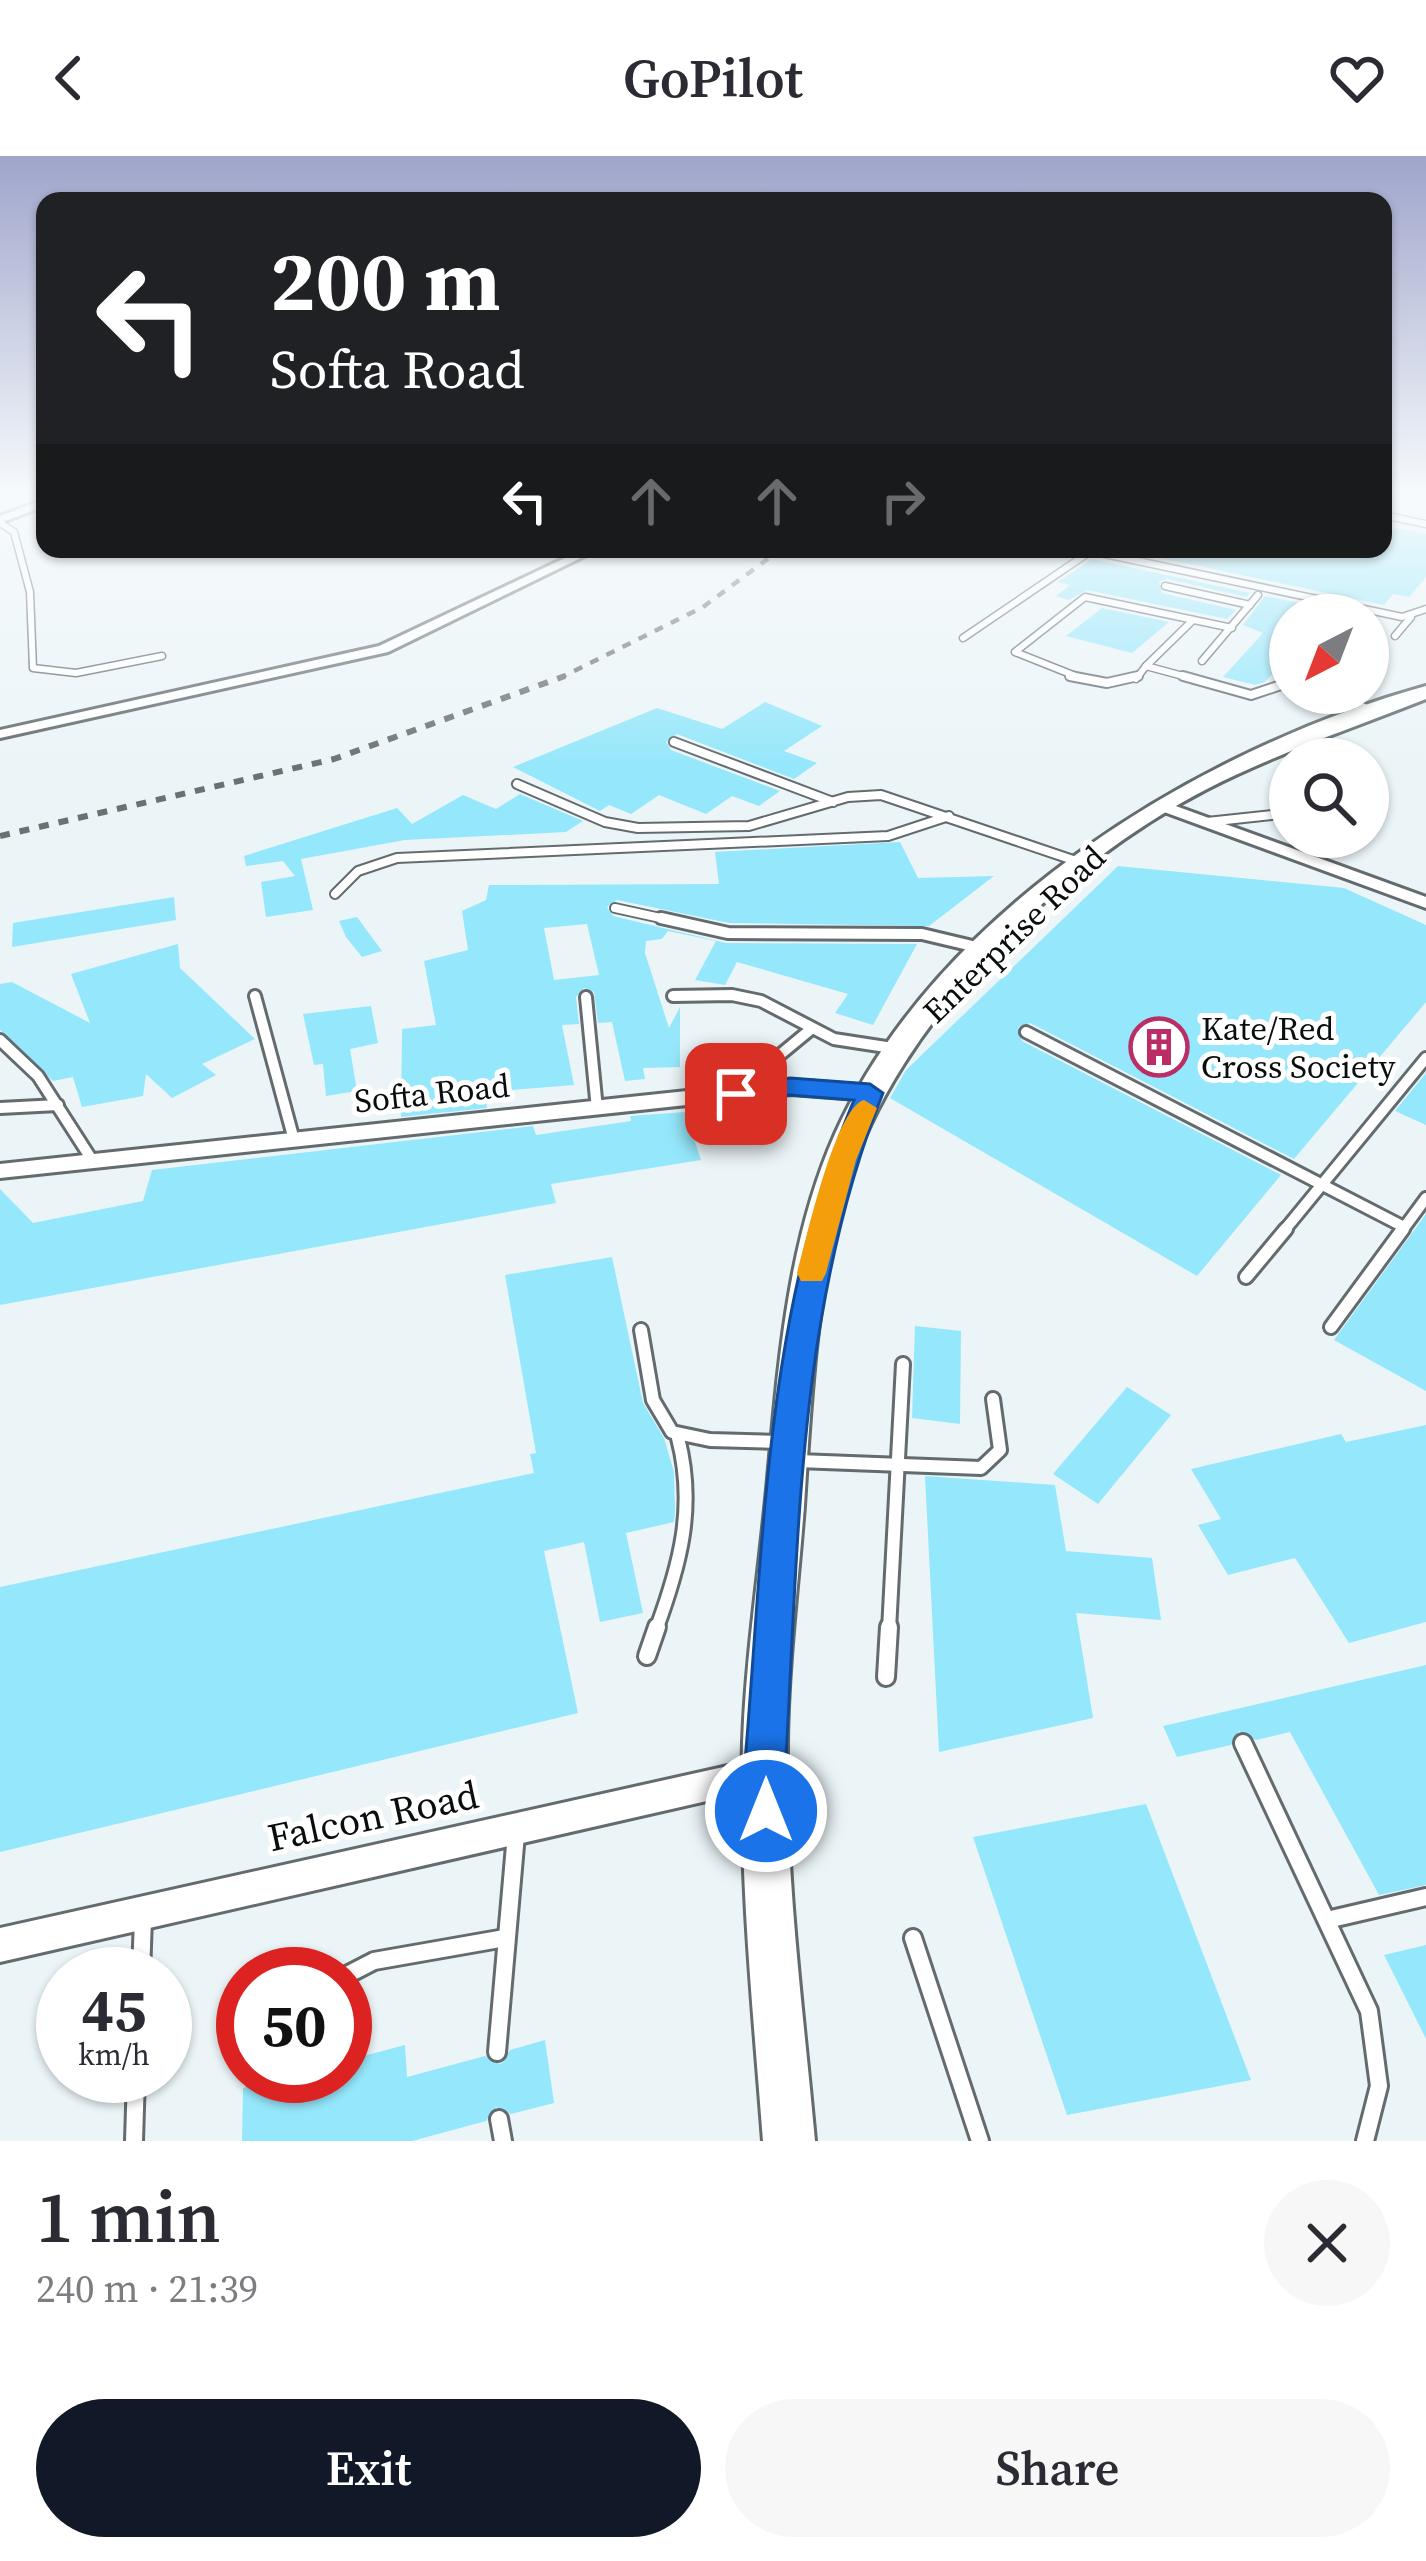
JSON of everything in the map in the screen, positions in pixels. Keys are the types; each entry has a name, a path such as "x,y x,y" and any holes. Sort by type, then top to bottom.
{"main road":[{"name":"Enterprise Road","path":"1389,707 1426,692"},
{"name":"Enterprise Road","path":"789,2141 764,1774 789,1452 813,1266 843,1160 870,1093 988,950 1082,863 1162,806 1230,768 1370,714"}],"street":[{"path":"0,734 383,650 524,582"},
{"path":"1162,806 1426,903"},
{"name":"Softa Road","path":"0,1171 790,1087 870,1093"},
{"name":"Falcon Road","path":"0,1945 144,1909 764,1774"}],"lane":[{"path":"27,582 33,668 44,675 162,656"},
{"path":"963,638 1046,582"},
{"path":"1238,582 1411,617"},
{"path":"1165,586 1250,605"},
{"path":"1202,661 1258,595"},
{"path":"1193,620 1128,684 1031,663 1015,652 1085,597 1232,628"},
{"path":"1395,636 1411,617 1426,609"},
{"path":"1146,666 1251,695 1269,689"},
{"path":"674,742 833,802"},
{"path":"517,784 605,822 638,828 769,823 867,794 949,816 1082,863"},
{"path":"1207,822 1269,815"},
{"path":"335,895 358,871 397,858 888,836 949,816"},
{"path":"615,908 670,916 716,932 855,929 922,934 988,950"},
{"path":"674,996 732,995 761,1001 834,1040 902,1049"},
{"path":"255,996 294,1140"},
{"path":"586,998 597,1109"},
{"path":"717,1067 776,1058 810,1030"},
{"path":"1026,1032 1404,1227"},
{"path":"0,1040 38,1076 92,1160"},
{"path":"1246,1277 1426,1058"},
{"path":"0,1108 58,1105"},
{"path":"1331,1328 1426,1198"},
{"path":"641,1330 652,1412 678,1438 690,1473 684,1562 647,1656"},
{"path":"886,1677 903,1364"},
{"path":"678,1438 901,1465 981,1468 1000,1450 994,1399"},
{"path":"1243,1743 1370,2011 1379,2086 1365,2141"},
{"path":"497,2052 516,1828"},
{"path":"1327,1920 1426,1898"},
{"path":"142,1947 144,1909"},
{"path":"372,1962 505,1938"},
{"path":"914,1938 980,2141"},
{"path":"134,2141 135,2103"},
{"path":"499,2119 503,2141"}],"building":[{"path":"1058,582 1160,582 1162,593 1236,610 1227,619 1087,590 1069,600 1056,596 1070,585"},
{"path":"1179,582 1250,593 1247,597"},
{"path":"1273,582 1422,582 1409,597 1393,594 1389,599 1389,594 1332,594"},
{"path":"1269,597 1269,678 1255,685 1223,677 1263,633 1243,625"},
{"path":"1102,608 1169,622 1132,653 1066,636"},
{"path":"765,702 822,726 784,751 817,763 794,779 677,734 666,742 671,750 780,791 759,806 732,796 706,814 659,795 631,814 609,805 600,811 513,767 657,708 722,729"},
{"path":"520,794 583,821 566,832 405,840 301,859 313,910 266,917 261,882 295,876 283,861 246,866 244,856 397,808 412,824 463,795 496,809"},
{"path":"900,842 918,878 994,876 929,926 729,923 617,900 607,907 613,916 726,943 917,944 873,1025 835,1013 848,994 737,962 725,985 695,980 716,941 668,931 662,939 646,941 645,953 669,1028 680,1007 680,1067 643,1068 645,1079 625,1081 612,1022 598,1023 594,992 584,988 576,997 579,1024 562,1025 574,1085 485,1092 487,1108 401,1117 402,1029 436,1025 424,961 468,950 462,911 486,900 489,885 719,884 715,852","holes":["587,924 599,975 554,980 544,928"]},
{"name":"Kate/Red Cross Society","path":"1118,866 1344,888 1426,925 1426,1002 1294,1159 1030,1023 1018,1027 1022,1041 1281,1175 1197,1276 890,1098 906,1070"},
{"path":"174,897 176,920 12,947 13,923"},
{"path":"357,917 382,951 362,957 346,937 339,921"},
{"path":"178,944 180,968 255,1039 202,1064 216,1075 172,1098 146,1074 143,1096 82,1107 73,1077 53,1081 0,1030 0,984 12,982 90,1023 71,974"},
{"path":"371,1006 378,1043 350,1049 357,1091 326,1096 323,1064 314,1065 303,1014"},
{"path":"1426,1073 1426,1125 1395,1111"},
{"path":"685,1112 701,1160 551,1184 556,1203 0,1305 0,1189 33,1223 143,1201 152,1170 533,1126 536,1135 631,1121 630,1116"},
{"path":"1426,1214 1426,1391 1334,1340"},
{"path":"612,1257 643,1403 664,1438 674,1472 675,1511 674,1522 626,1533 643,1613 600,1622 584,1542 544,1551 578,1713 0,1852 0,1587 534,1473 530,1454 536,1453 505,1275"},
{"path":"915,1326 961,1331 960,1424 912,1418"},
{"path":"1127,1387 1171,1415 1098,1504 1053,1474"},
{"path":"1426,1425 1426,1622 1349,1643 1295,1558 1228,1575 1198,1525 1221,1519 1191,1469 1341,1434 1346,1442"},
{"path":"925,1476 1055,1485 1066,1551 1152,1558 1161,1620 1076,1613 1093,1718 939,1752"},
{"path":"1426,1665 1426,1885 1379,1895 1290,1732 1256,1740 1239,1731 1231,1745 1177,1757 1163,1726"},
{"path":"1146,1804 1251,2080 1067,2115 973,1837"},
{"path":"1426,1945 1426,2039 1384,1955"},
{"path":"545,2040 554,2103 511,2114 496,2107 486,2121 412,2141 242,2141 243,2103 372,2103 372,2054 405,2045 407,2077 485,2056 501,2064 510,2050"}],"railway":[{"path":"562,677 703,607 737,582"},
{"path":"0,836 334,759 562,677"}],"slow traffic":[{"path":"811,1273 843,1160 864,1108"}],"place":[{"name":"Kate/Red Cross Society","path":"1159,1047"}],"route":[{"path":"736,1094 790,1087 870,1093 843,1160 813,1266 795,1372 764,1774 766,1811"}]}
